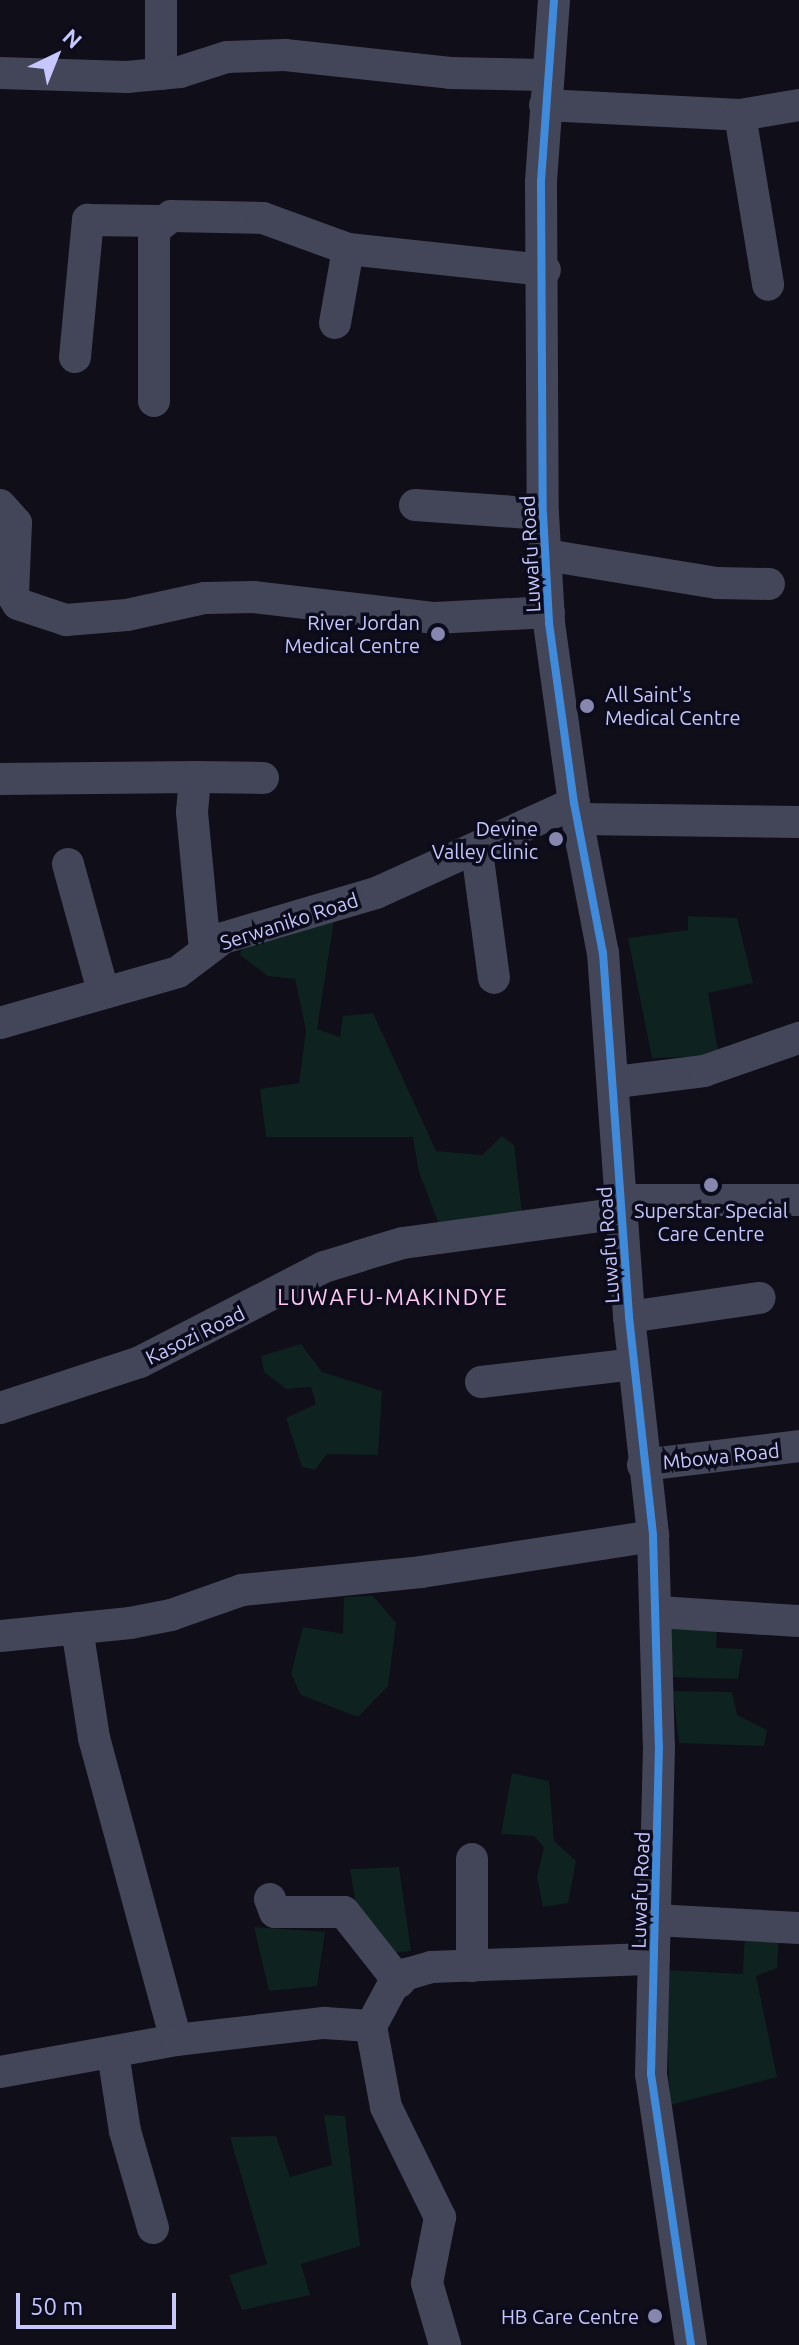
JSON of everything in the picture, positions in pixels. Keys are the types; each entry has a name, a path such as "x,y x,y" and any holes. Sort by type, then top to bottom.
{"street":[{"path":"161,0 161,74"},
{"name":"Luwafu Road","path":"554,0 546,90 543,514 549,612 576,811 603,953 616,1082 629,1317 653,1536 658,1612 655,1920 650,2025 655,2122 691,2345"},
{"path":"0,73 161,74 227,57 285,55 450,73 546,90 740,115 799,105"},
{"path":"740,115 768,285"},
{"path":"75,357 88,220 160,221 183,215 263,218 348,249 545,270"},
{"path":"154,401 150,305 154,230 160,221"},
{"path":"335,323 348,249"},
{"path":"0,505 9,509 16,523 13,596 18,604 66,620 127,615 205,598 253,597 435,618 549,612"},
{"path":"415,505 543,514"},
{"path":"546,555 717,583 769,584"},
{"path":"195,777 192,812 205,950"},
{"path":"0,779 263,778"},
{"path":"576,811 799,822"},
{"name":"Serwaniko Road","path":"0,1023 178,972 223,938 376,893 576,811"},
{"path":"477,851 494,978"},
{"path":"68,864 103,991"},
{"path":"616,1082 704,1071 799,1038"},
{"name":"Kasozi Road","path":"0,1408 140,1362 324,1267 403,1243 621,1207 799,1200"},
{"path":"629,1317 760,1298"},
{"path":"481,1382 634,1364"},
{"name":"Mbowa Road","path":"643,1465 799,1446"},
{"path":"0,1636 171,1615 242,1590 421,1572 653,1536"},
{"path":"658,1612 799,1621"},
{"path":"77,1628 94,1738 176,2040"},
{"path":"472,1859 472,1966"},
{"path":"270,1899 275,1912 344,1912 399,1982"},
{"path":"655,1920 799,1928"},
{"path":"445,2345 427,2283 440,2217 386,2107 371,2026 399,1982 431,1967 654,1959"},
{"path":"0,2072 176,2040 324,2023 371,2026"},
{"path":"113,2053 125,2131 153,2228"}],"green space":[{"path":"335,914 317,1029 340,1037 343,1016 373,1013 436,1151 482,1155 502,1136 514,1145 522,1213 441,1230 419,1172 413,1137 266,1137 260,1089 299,1083 306,1030 295,979 268,976 240,955 244,941"},
{"path":"688,916 737,918 753,983 708,993 719,1056 652,1058 628,938 688,930"},
{"path":"301,1344 322,1372 382,1391 378,1455 327,1454 315,1470 302,1467 286,1418 316,1404 311,1387 286,1389 264,1372 261,1356"},
{"path":"373,1596 396,1623 388,1686 358,1717 301,1695 291,1674 303,1627 343,1634 344,1597"},
{"path":"664,1623 717,1624 716,1648 743,1649 738,1679 669,1677"},
{"path":"673,1691 732,1692 737,1715 767,1730 764,1746 679,1743"},
{"path":"512,1773 549,1781 554,1841 576,1861 568,1903 543,1907 537,1877 544,1847 534,1836 501,1834"},
{"path":"399,1867 411,1951 384,1954 358,1917 350,1869"},
{"path":"254,1927 325,1932 317,1986 269,1991"},
{"path":"745,1930 779,1934 777,1968 756,1976 777,2077 670,2105 665,1970 743,1974"},
{"path":"324,2115 345,2116 360,2246 301,2264 310,2295 242,2310 229,2275 267,2264 230,2137 276,2136 290,2177 332,2165"}],"cycle path":[{"path":"554,0 541,183 543,514 549,623 574,803 603,953 629,1317 653,1536 659,1746 651,2074 691,2345"}],"place":[{"name":"River Jordan Medical Centre","path":"438,634"},
{"name":"All Saint's Medical Centre","path":"587,706"},
{"name":"Devine Valley Clinic","path":"556,839"},
{"name":"Superstar Special Care Centre","path":"711,1185"},
{"name":"HB Care Centre","path":"655,2316"}],"district":[{"name":"LUWAFU-MAKINDYE","path":"393,1297"}]}
